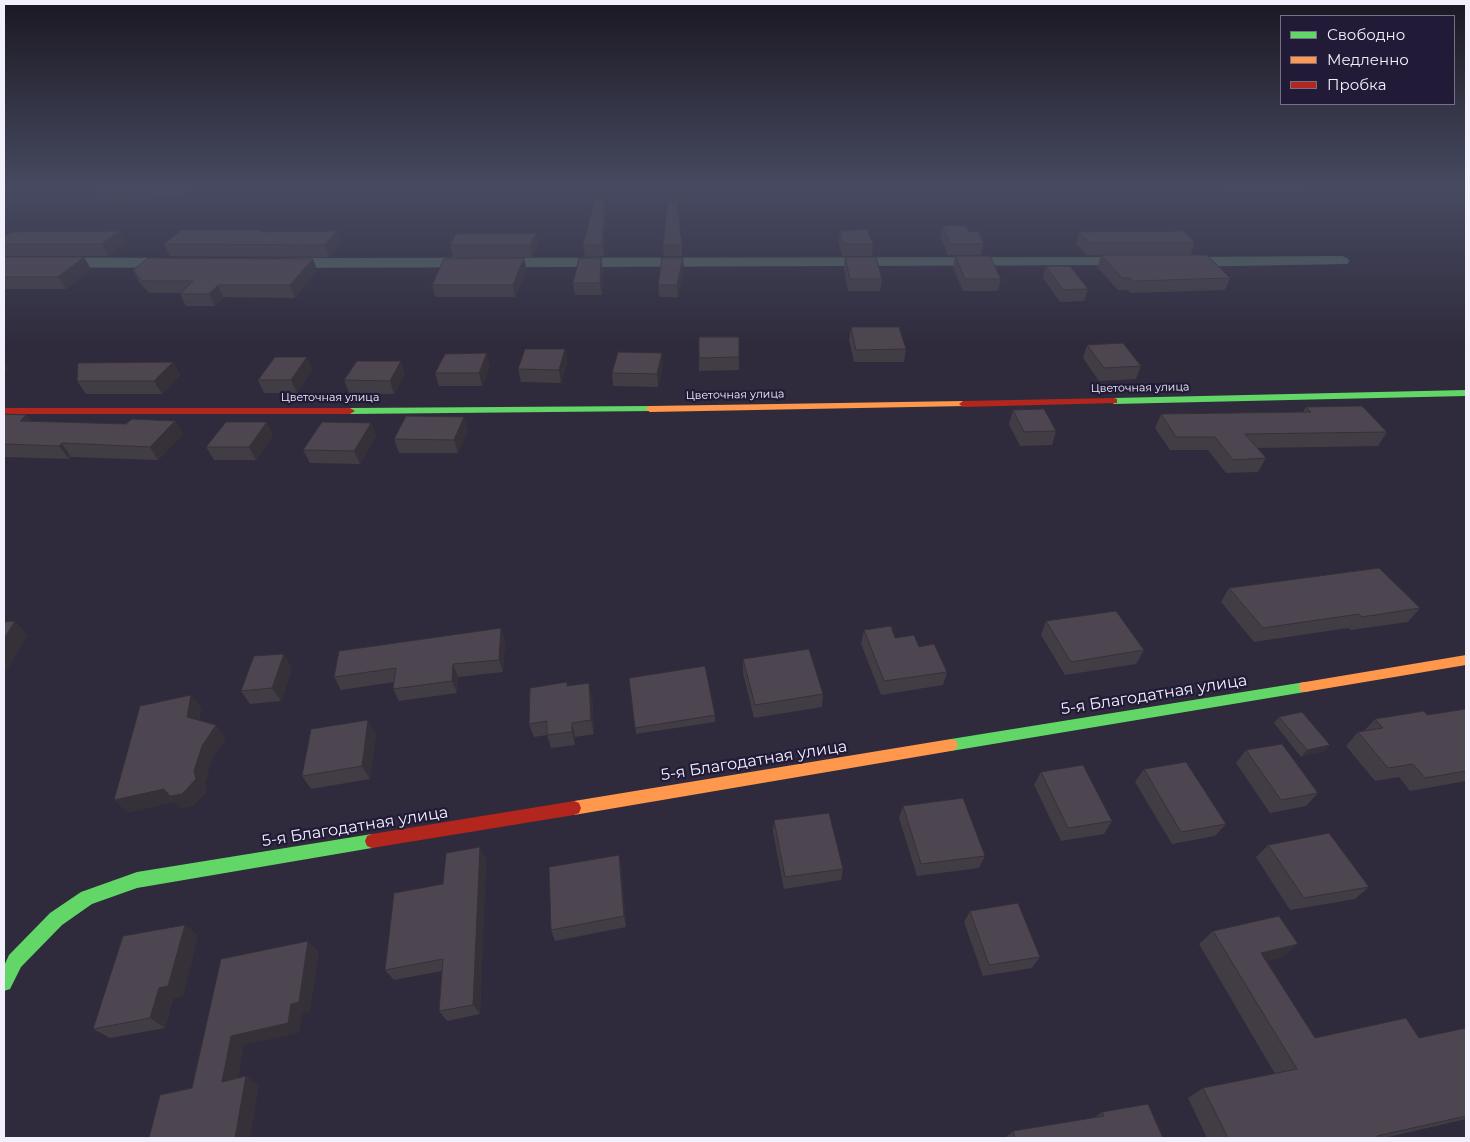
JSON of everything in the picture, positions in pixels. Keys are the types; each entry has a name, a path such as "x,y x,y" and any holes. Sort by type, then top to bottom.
{"street":[{"path":"4,262 189,263"},
{"path":"267,263 1143,262"},
{"path":"1163,262 1342,262"},
{"name":"Цветочная улица","path":"4,411 450,411 795,407 1466,393"},
{"name":"5-я Благодатная улица","path":"4,983 15,962 56,919 87,898 137,880 1466,660"}],"building":[{"path":"4,241 106,241 102,244 4,244"},
{"path":"167,241 328,241 325,245 164,244"},
{"path":"452,241 532,241 530,245 450,245"},
{"path":"584,241 602,241 602,245 583,245"},
{"path":"663,241 682,241 682,245 663,245"},
{"path":"842,241 872,241 873,244 843,244"},
{"path":"949,241 983,241 984,244 950,244"},
{"path":"1088,241 1193,241 1195,243 1090,243"},
{"path":"1101,255 1207,255 1230,278 1134,281 1131,278 1122,278"},
{"path":"955,256 990,256 1001,279 965,279"},
{"path":"4,257 84,257 58,277 4,277"},
{"path":"845,257 876,257 882,279 850,279"},
{"path":"148,258 313,259 290,285 218,285 209,294 180,294 193,281 142,281 133,270"},
{"path":"524,258 513,285 432,285 444,259"},
{"path":"579,258 601,258 600,283 573,283"},
{"path":"662,258 683,258 677,285 658,285"},
{"path":"1046,266 1070,266 1088,289 1063,290"},
{"path":"851,327 899,327 906,349 856,350"},
{"path":"699,337 739,337 739,357 699,358"},
{"path":"1123,343 1141,366 1104,368 1087,345"},
{"path":"525,349 565,349 559,370 518,369"},
{"path":"618,352 662,353 657,374 612,373"},
{"path":"487,353 479,373 435,373 445,354"},
{"path":"275,357 307,357 291,380 258,380"},
{"path":"357,361 401,361 390,381 344,380"},
{"path":"173,362 154,381 77,381 78,363"},
{"path":"1362,406 1387,432 1245,434 1266,458 1233,460 1215,437 1176,437 1161,414 1311,412 1306,407"},
{"path":"1044,409 1056,431 1024,432 1013,410"},
{"path":"4,414 26,415 20,421 126,424 132,419 175,421 150,447 62,443 59,446 4,444"},
{"path":"406,416 464,417 454,440 394,439"},
{"path":"226,422 267,422 249,447 206,447"},
{"path":"322,422 371,423 354,451 303,450"},
{"path":"1379,568 1420,608 1362,617 1359,614 1263,628 1229,588"},
{"path":"1116,611 1144,650 1071,662 1046,621"},
{"path":"15,621 4,639 4,622"},
{"path":"891,626 895,638 914,635 919,647 934,644 947,672 884,681 864,630"},
{"path":"501,628 499,660 453,664 452,681 393,689 396,668 334,677 339,651"},
{"path":"809,649 823,694 755,705 743,659"},
{"path":"284,654 272,688 241,691 254,656"},
{"path":"705,666 715,715 635,728 629,678"},
{"path":"567,682 567,686 589,683 591,720 572,723 572,732 547,735 547,721 529,724 530,688"},
{"path":"191,695 187,717 216,725 202,746 194,771 196,779 182,794 170,796 164,789 114,800 140,706"},
{"path":"1466,709 1466,771 1425,778 1413,764 1388,768 1358,732 1383,728 1375,719 1424,711 1427,715"},
{"path":"1302,712 1330,745 1307,750 1279,717"},
{"path":"368,720 362,766 302,776 311,729"},
{"path":"1282,744 1318,793 1281,800 1246,750"},
{"path":"1186,762 1226,824 1181,832 1144,769"},
{"path":"1083,765 1112,821 1068,828 1041,772"},
{"path":"963,798 985,856 921,864 903,806"},
{"path":"829,813 843,869 785,877 774,820"},
{"path":"1329,833 1369,887 1304,898 1268,845"},
{"path":"480,847 473,1005 439,1011 443,959 385,970 394,893 443,884 446,853"},
{"path":"619,855 624,916 551,930 549,867"},
{"path":"1018,903 1040,957 989,965 970,911"},
{"path":"1279,916 1298,944 1261,953 1315,1038 1406,1018 1419,1038 1466,1028 1466,1116 1377,1136 1379,1138 1228,1138 1203,1088 1297,1069 1213,931"},
{"path":"185,925 168,986 159,988 150,1018 93,1029 123,936"},
{"path":"308,941 299,1002 291,1004 288,1023 231,1036 222,1082 246,1076 235,1138 149,1138 160,1095 192,1088 221,959"},
{"path":"1148,1104 1163,1138 1015,1138 1013,1131 1104,1116 1102,1112"}],"traffic: fast":[{"path":"1114,401 1466,393"},
{"path":"350,411 650,409"},
{"path":"951,745 1305,687"},
{"path":"4,983 15,961 56,919 87,898 137,880 372,841"}],"traffic: slow":[{"path":"650,409 963,404"},
{"path":"1305,687 1466,660"},
{"path":"574,808 951,745"}],"traffic: jam":[{"path":"963,404 1114,401"},
{"path":"4,411 350,411"},
{"path":"372,841 574,808"}]}
